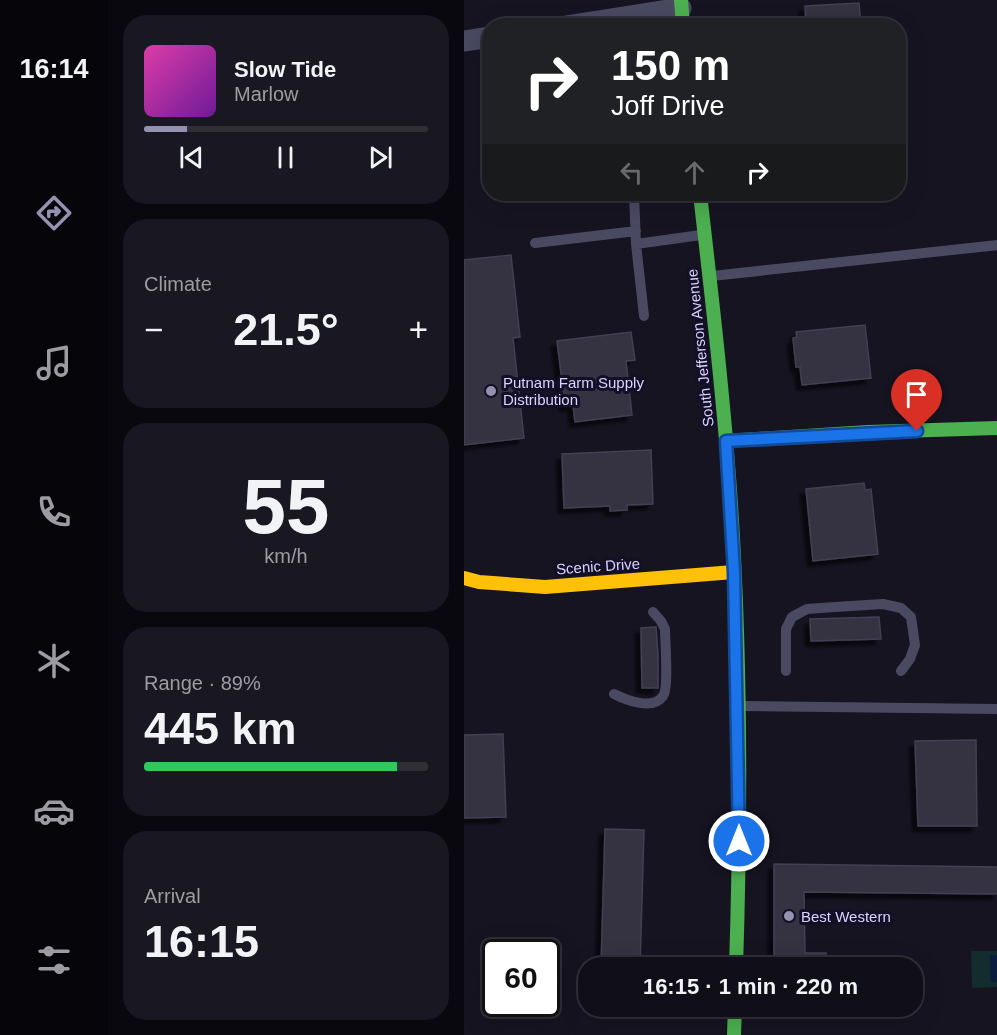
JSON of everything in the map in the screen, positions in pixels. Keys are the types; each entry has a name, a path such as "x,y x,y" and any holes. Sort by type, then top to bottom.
{"main road":[{"name":"South Jefferson Avenue","path":"701,201 726,441 734,572 739,818 736,957"},
{"path":"726,441 868,432 998,428"},
{"name":"Scenic Drive","path":"464,578 479,582 545,586 734,572"},
{"path":"734,1035 735,1017"}],"street":[{"path":"628,18 682,11"},
{"path":"464,41 482,38"}],"lane":[{"path":"634,201 636,244 644,316"},
{"path":"535,243 636,231"},
{"path":"636,244 705,235"},
{"path":"709,277 998,245"},
{"path":"786,671 786,629 791,617 807,609 883,604 901,608 911,617 915,645 910,659 901,671"},
{"path":"614,694 634,703 657,701 663,696 666,687 665,629 653,612"},
{"path":"738,706 998,709"}],"green space":[{"path":"971,951 997,951 997,955 990,955 992,982 997,981 997,987 972,988"}],"water":[{"path":"990,955 997,955 997,981 991,982"}],"building":[{"path":"859,3 860,18 806,18 805,6"},
{"name":"Putnam Farm Supply Distribution","path":"511,255 520,337 513,338 524,438 464,445 464,260"},
{"path":"865,325 871,378 802,385 800,367 796,367 793,338 797,337 796,332"},
{"path":"631,332 635,360 626,361 632,415 575,422 573,405 565,406 557,341"},
{"path":"651,450 653,504 627,505 627,510 610,511 610,506 564,508 562,454"},
{"path":"864,483 865,490 871,489 878,554 813,561 806,489"},
{"path":"879,617 881,639 811,641 810,619"},
{"path":"656,627 658,688 642,688 641,628"},
{"path":"503,734 506,817 464,818 464,735"},
{"path":"976,740 977,826 918,826 915,741"},
{"path":"605,829 644,830 640,957 601,957"},
{"name":"Best Western","path":"774,864 998,867 998,894 804,892 805,953 826,953 826,957 774,957"}],"traffic: fast":[{"path":"681,0 682,18"},
{"path":"701,201 728,466 737,621 739,852 736,957"},
{"path":"726,441 868,432 998,428"},
{"path":"734,1035 735,1017"}],"traffic: slow":[{"path":"464,578 479,582 545,587 734,572"}],"place":[{"name":"Putnam Farm Supply Distribution","path":"491,391"},
{"name":"Best Western","path":"789,916"}],"route":[{"path":"739,841 738,688 726,441 917,431"}]}
